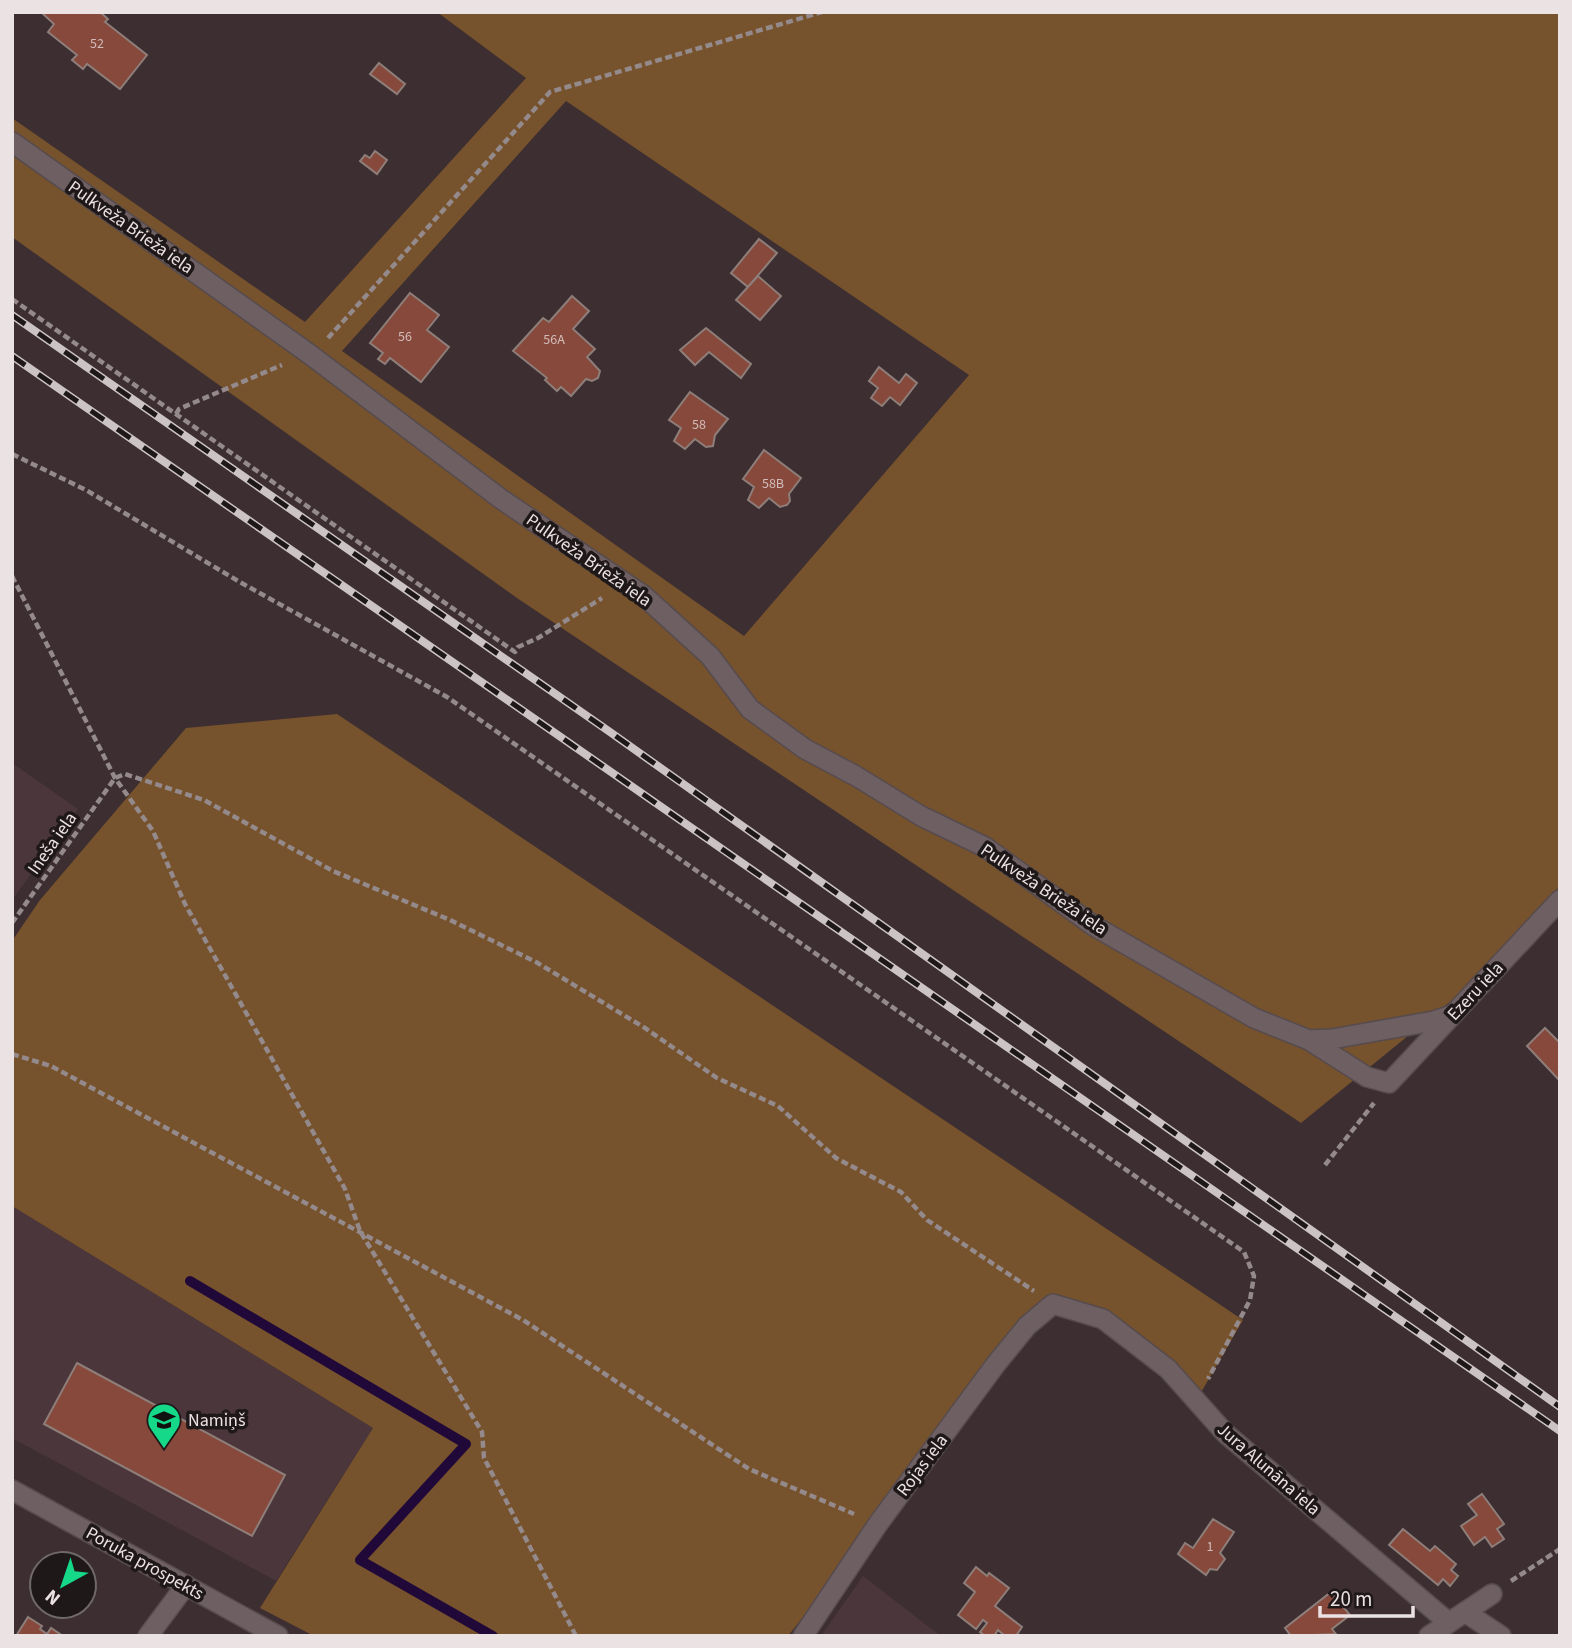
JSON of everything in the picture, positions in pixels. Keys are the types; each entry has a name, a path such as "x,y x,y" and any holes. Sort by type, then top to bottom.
{"street":[{"name":"Pulkveža Brieža iela","path":"12,142 308,353 501,499 643,595 710,656 750,709 805,749 856,776 921,816 985,847 1094,926 1262,1022 1309,1040 1367,1077 1389,1083"},
{"name":"Ezeru iela","path":"1389,1083 1560,900"},
{"path":"1309,1040 1332,1039 1452,1016"},
{"name":"Jura Alunāna iela","path":"1053,1304 1103,1319 1168,1369 1225,1433 1456,1617 1501,1636"},
{"name":"Rojas iela","path":"803,1636 878,1524 996,1364 1027,1326 1053,1304"},
{"name":"Poruka prospekts","path":"12,1490 278,1636"},
{"path":"148,1636 186,1585"},
{"path":"1429,1636 1492,1594"}],"path":[{"path":"176,414 179,409 320,348 550,92 822,12"},
{"path":"12,299 515,652 519,647 627,583"},
{"path":"12,454 86,490 238,581 447,697 1244,1252 1254,1276 1250,1300 1196,1401"},
{"path":"12,576 115,778 153,831 186,904 345,1189 360,1231 482,1432 484,1458 576,1636"},
{"path":"115,778 125,774 204,800 333,871 450,920 536,962 645,1028 717,1079 778,1106 836,1158 901,1192 927,1220 1053,1304"},
{"name":"Ineša iela","path":"12,923 115,778"},
{"path":"12,1054 51,1066 523,1320 749,1469 878,1524"},
{"path":"1325,1166 1389,1083"},
{"path":"1492,1594 1560,1549"}],"shaded area":[{"path":"437,12 1560,12 1560,886 1473,983 1301,1123 517,598 12,237 12,118 305,322 526,78","holes":["566,101 969,375 744,636 342,351"]},
{"path":"337,714 1243,1320 1196,1401 1103,1319 1053,1304 788,1636 314,1636 260,1608 373,1428 12,1206 12,941 40,900 186,728"},
{"path":"12,763 78,809 12,900"},
{"path":"12,1206 373,1428 276,1581 12,1438"},
{"path":"863,1576 921,1621 941,1636 821,1636"}],"building":[{"path":"100,12 108,19 105,22 147,55 120,89 87,64 83,69 72,60 77,55 48,32 54,24 42,13"},
{"path":"379,63 405,84 397,94 370,74"},
{"path":"375,151 387,160 377,174 360,161 365,155 370,158"},
{"path":"759,239 777,253 748,287 731,273"},
{"path":"758,276 781,296 760,320 736,300"},
{"path":"410,293 439,315 427,330 449,347 421,382 390,358 385,364 378,359 383,353 370,343"},
{"path":"572,296 589,311 573,329 595,349 587,357 600,371 598,378 592,381 586,379 571,396 561,387 557,391 545,380 547,378 513,351 543,318 549,322"},
{"path":"706,328 751,364 741,378 709,352 695,365 680,350"},
{"path":"879,367 899,383 906,374 917,383 900,405 890,397 882,406 871,398 878,388 869,381"},
{"path":"690,392 728,419 715,435 713,446 706,447 695,439 685,449 674,441 681,428 669,420"},
{"path":"764,450 801,478 789,494 790,501 787,505 780,507 769,498 759,508 748,500 754,487 743,479"},
{"path":"1545,1028 1560,1043 1560,1081 1527,1046"},
{"name":"Namiņš","path":"77,1363 285,1475 252,1536 44,1424"},
{"path":"1482,1494 1504,1524 1497,1529 1504,1539 1492,1547 1485,1537 1474,1545 1461,1526 1477,1515 1468,1504"},
{"path":"1213,1519 1234,1532 1220,1553 1225,1559 1217,1570 1210,1569 1206,1575 1178,1554 1185,1543 1193,1548"},
{"path":"1403,1529 1430,1551 1435,1546 1456,1564 1451,1570 1458,1576 1450,1586 1443,1579 1438,1585 1389,1545"},
{"path":"976,1567 1009,1588 995,1606 1022,1627 1016,1636 1005,1636 998,1630 994,1636 985,1636 980,1632 987,1623 983,1620 976,1629 958,1615 975,1592 964,1583"},
{"path":"1331,1592 1350,1615 1332,1629 1336,1634 1291,1636 1285,1628"},
{"path":"28,1617 28,1620 42,1626 40,1629 47,1634 51,1628 63,1636 16,1636"}],"waterway":[{"path":"190,1281 466,1444 360,1560 493,1636"}],"railway":[{"path":"12,315 610,732 1560,1407"},
{"path":"12,356 1560,1431"}],"place":[{"name":"Namiņš","path":"164,1450"}]}
